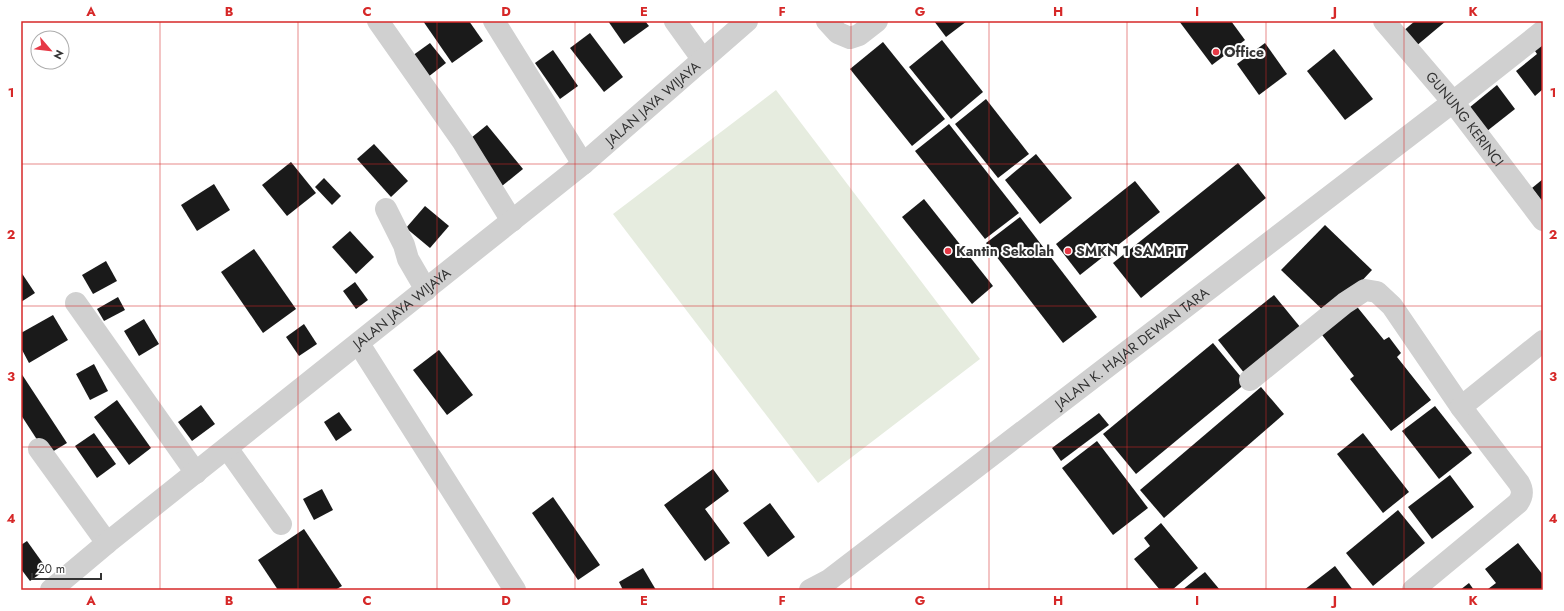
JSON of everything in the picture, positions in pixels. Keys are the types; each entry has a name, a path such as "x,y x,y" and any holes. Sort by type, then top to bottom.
{"street":[{"path":"378,21 463,142 512,221"},
{"path":"494,21 583,164"},
{"path":"675,21 703,60"},
{"name":"JALAN JAYA WIJAYA","path":"52,590 107,543 359,344 583,164 747,21"},
{"path":"827,21 838,33 850,38 859,35 877,21"},
{"name":"GUNUNG KERINCI","path":"1384,21 1453,102 1543,220"},
{"name":"JALAN K. HAJAR DEWAN TARA","path":"810,590 833,585 1543,31"},
{"path":"386,209 404,245 408,259 426,290"},
{"path":"1250,380 1345,303 1365,290 1377,292 1392,306 1461,407 1522,489 1521,500 1518,504 1413,590"},
{"path":"76,303 196,473"},
{"path":"1461,407 1543,341"},
{"path":"359,344 515,590"},
{"path":"227,448 281,524"},
{"path":"39,449 107,543"}],"shaded area":[{"path":"776,90 980,359 818,483 613,214"}],"building":[{"path":"423,21 469,21 483,41 452,63"},
{"path":"608,21 645,21 649,26 624,44"},
{"path":"934,21 967,21 946,37"},
{"name":"Office","path":"1179,21 1231,21 1245,40 1212,65"},
{"path":"1415,21 1446,21 1415,47 1402,32"},
{"path":"590,33 623,77 604,92 570,48"},
{"path":"1543,37 1543,89 1535,96 1516,71 1537,54 1531,45"},
{"path":"942,40 983,92 951,119 909,67"},
{"path":"883,42 945,119 912,146 850,69"},
{"path":"430,43 446,63 428,77 412,56"},
{"path":"1265,43 1287,74 1259,95 1237,64"},
{"path":"1334,49 1373,99 1345,120 1307,71"},
{"path":"553,50 578,86 560,99 535,63"},
{"path":"1497,85 1515,109 1482,135 1464,112"},
{"path":"986,99 1029,154 998,178 955,124"},
{"path":"949,124 1019,213 985,239 915,151"},
{"path":"487,125 523,169 502,186 466,142"},
{"path":"374,144 408,181 391,197 357,159"},
{"path":"1036,154 1072,198 1040,224 1005,180"},
{"path":"291,162 316,193 287,216 262,185"},
{"path":"1238,163 1266,198 1141,298 1113,263"},
{"path":"324,178 341,196 332,205 315,187"},
{"path":"1543,179 1543,203 1532,188"},
{"path":"1135,181 1160,212 1080,275 1056,244"},
{"path":"214,184 230,210 197,231 181,205"},
{"name":"Kantin Sekolah","path":"924,199 993,286 972,304 902,217"},
{"path":"425,206 449,226 430,248 406,228"},
{"path":"1020,217 1097,317 1063,343 986,243"},
{"path":"1325,225 1372,270 1329,316 1281,270"},
{"path":"350,231 374,257 356,274 332,247"},
{"path":"254,249 296,309 263,333 221,272"},
{"path":"106,261 117,281 93,294 82,275"},
{"path":"21,272 35,293 21,302"},
{"path":"355,282 368,300 356,309 343,291"},
{"path":"1274,295 1305,333 1249,379 1218,340"},
{"path":"118,297 125,310 104,321 97,309"},
{"path":"1354,303 1384,340 1389,337 1401,353 1397,357 1431,400 1391,431 1350,379 1354,376 1319,331"},
{"path":"53,315 68,340 29,363 21,348 21,333"},
{"path":"144,319 159,344 139,356 124,331"},
{"path":"304,324 317,344 299,356 286,337"},
{"path":"1213,343 1246,383 1136,474 1103,434"},
{"path":"439,350 473,395 447,415 413,370"},
{"path":"94,364 108,391 90,400 76,374"},
{"path":"21,373 67,443 47,455 21,415"},
{"path":"1261,387 1284,414 1164,518 1140,490"},
{"path":"117,400 151,448 129,465 94,417"},
{"path":"201,405 215,424 192,441 178,422"},
{"path":"1435,406 1472,453 1439,479 1402,431"},
{"path":"339,412 352,430 336,441 324,422"},
{"path":"1099,413 1109,425 1061,461 1052,448"},
{"path":"94,433 116,464 97,478 75,446"},
{"path":"1363,433 1409,492 1383,513 1337,454"},
{"path":"1097,441 1148,508 1113,535 1062,468"},
{"path":"713,469 729,491 705,509 730,543 705,561 664,505"},
{"path":"1450,475 1474,507 1432,539 1408,507"},
{"path":"322,489 333,510 314,520 303,499"},
{"path":"553,497 600,565 578,580 532,513"},
{"path":"770,503 795,537 768,557 743,523"},
{"path":"1398,510 1425,543 1373,586 1346,553"},
{"path":"1161,523 1198,568 1172,590 1160,590 1134,559 1150,546 1144,538"},
{"path":"304,529 342,586 335,590 278,590 258,560"},
{"path":"27,541 47,569 30,581 21,569 21,545"},
{"path":"1518,543 1543,575 1543,590 1489,590 1488,589 1496,583 1485,569"},
{"path":"1335,566 1353,590 1304,590"},
{"path":"643,568 656,590 623,590 619,582"},
{"path":"1205,572 1220,590 1182,590"},
{"path":"1469,583 1474,590 1460,590"}],"place":[{"name":"Office","path":"1216,52"},
{"name":"Kantin Sekolah","path":"948,251"},
{"name":"SMKN 1 SAMPIT","path":"1068,251"}]}
